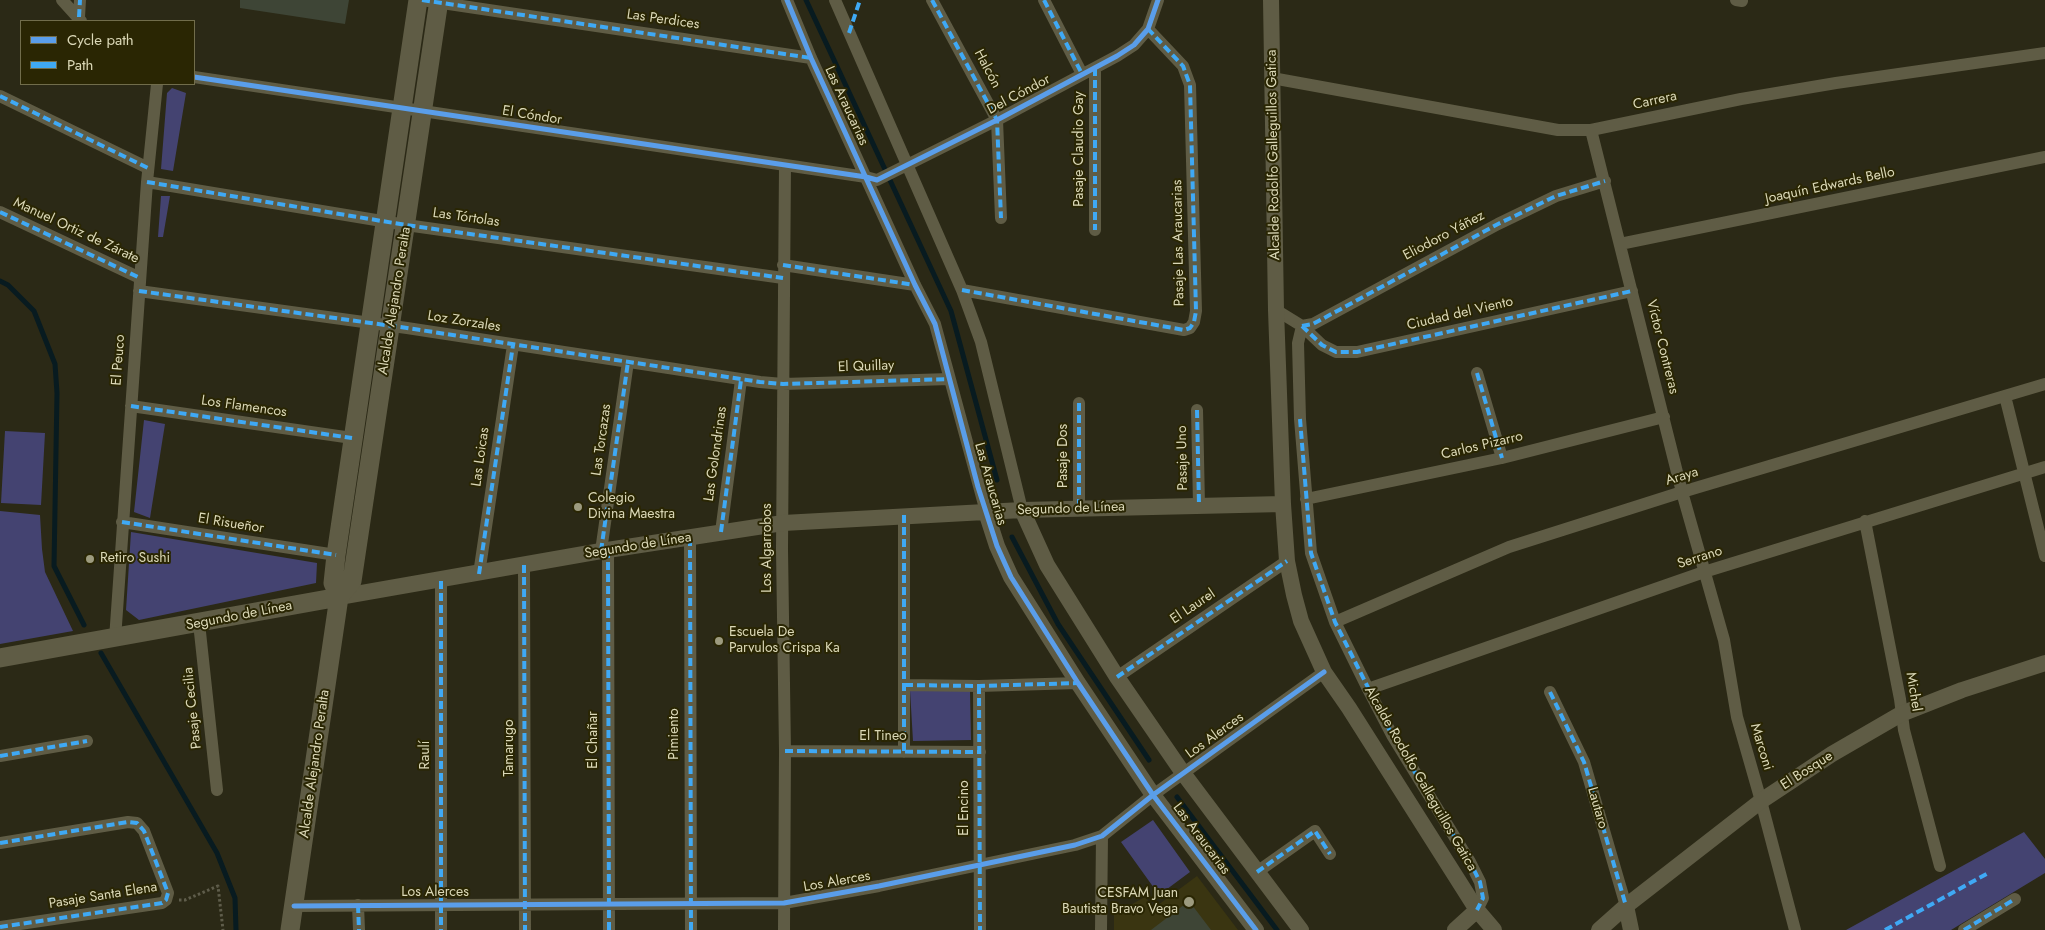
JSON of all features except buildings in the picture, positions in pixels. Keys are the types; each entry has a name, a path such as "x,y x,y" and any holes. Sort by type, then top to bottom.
{"main road":[{"name":"Alcalde Alejandro Peralta","path":"339,597 333,583 336,555 418,0"},
{"name":"Alcalde Alejandro Peralta","path":"290,930 339,597 352,581 423,111 433,1"},
{"name":"Segundo de Línea","path":"0,658 339,597"}],"street":[{"path":"62,0 80,19"},
{"path":"80,0 80,19"},
{"name":"Las Araucarias","path":"787,0 811,58 871,179 915,285 935,324 996,546 1012,577 1078,683 1153,794 1256,930"},
{"name":"Las Araucarias","path":"834,0 903,168 962,290 981,342 1022,510 1047,565 1117,677 1183,774 1301,930"},
{"name":"Halcón","path":"932,0 997,120 1001,218"},
{"path":"1044,0 1082,74"},
{"name":"Del Cóndor","path":"871,179 903,168 997,120 1134,45 1148,29 1158,0"},
{"name":"Alcalde Rodolfo Galleguillos Gatica","path":"1272,0 1276,310 1283,504 1287,561 1301,621 1324,672 1349,708 1476,910 1494,930"},
{"name":"Las Perdices","path":"433,1 811,58"},
{"name":"Pasaje Las Araucarias","path":"962,290 1184,330 1190,328 1194,322 1196,311 1190,86 1183,66 1148,29"},
{"name":"Carrera","path":"1272,78 1558,130 1591,130 1779,92 2045,53"},
{"name":"Pasaje Claudio Gay","path":"1094,68 1095,230"},
{"name":"El Cóndor","path":"195,77 871,179"},
{"name":"El Peuco","path":"115,638 148,168 157,85"},
{"path":"0,96 148,168"},
{"name":"Víctor Contreras","path":"1591,130 1704,572"},
{"name":"Joaquín Edwards Bello","path":"1620,244 2045,157"},
{"name":"Los Algarrobos","path":"784,930 783,272 785,166"},
{"name":"Eliodoro Yáñez","path":"1302,326 1313,324 1498,224 1556,196 1605,181"},
{"name":"Las Tórtolas","path":"147,182 406,225 783,272 915,285"},
{"name":"Manuel Ortiz de Zárate","path":"0,212 140,284"},
{"name":"Loz Zorzales","path":"140,284 390,327 741,380 783,384"},
{"name":"Ciudad del Viento","path":"1302,326 1322,345 1336,352 1357,352 1632,291"},
{"path":"1276,310 1302,326"},
{"name":"Alcalde Rodolfo Galleguillos Gatica","path":"1302,326 1298,343 1300,419 1311,552 1335,622 1368,689 1392,735 1470,862 1480,882 1483,898 1476,910"},
{"name":"Las Loicas","path":"479,574 512,345"},
{"name":"Las Torcazas","path":"604,551 628,362"},
{"path":"1476,373 1502,458"},
{"name":"El Quillay","path":"783,384 950,379"},
{"name":"Las Golondrinas","path":"721,532 741,380"},
{"name":"Araya","path":"1335,622 1509,548 1682,492 2045,384"},
{"path":"2006,396 2045,556"},
{"name":"Pasaje Dos","path":"1079,403 1079,509"},
{"name":"Los Flamencos","path":"131,406 352,438"},
{"name":"Pasaje Uno","path":"1198,410 1199,505"},
{"name":"Carlos Pizarro","path":"1306,499 1502,458 1664,417"},
{"name":"Serrano","path":"1368,689 1704,572 2045,467"},
{"name":"Segundo de Línea","path":"339,597 441,581 604,551 783,523 1022,510 1283,504"},
{"path":"904,515 904,752"},
{"name":"Michel","path":"1865,521 1904,730 1940,866"},
{"name":"El Risueñor","path":"122,522 336,555"},
{"name":"Pimiento","path":"690,538 691,930"},
{"name":"El Chañar","path":"604,551 609,930"},
{"name":"El Laurel","path":"1117,677 1287,561"},
{"name":"Tamarugo","path":"524,565 525,930"},
{"name":"Marconi","path":"1704,572 1724,640 1737,717 1762,801 1795,930"},
{"name":"Raulí","path":"441,581 441,930"},
{"name":"Pasaje Cecilia","path":"199,623 217,790"},
{"name":"El Bosque","path":"1599,930 1626,906 1762,801 1832,754 1901,714 1962,690 2045,663"},
{"name":"Los Alerces","path":"294,906 784,903 879,886 1075,845 1102,836 1153,794 1324,672"},
{"path":"905,685 979,686 1078,683"},
{"name":"El Encino","path":"979,686 980,930"},
{"name":"Lautaro","path":"1550,692 1584,762 1626,906 1631,930"},
{"path":"0,756 87,741"},
{"name":"El Tineo","path":"785,751 980,752"},
{"name":"Pasaje Santa Elena","path":"0,843 128,822 137,823 144,831 167,888 168,897 162,903 0,927"},
{"path":"1257,872 1315,831 1330,854"},
{"path":"1101,930 1102,836"},
{"path":"1964,930 2015,898"},
{"path":"358,905 359,930"},
{"path":"1455,930 1476,910"}],"path":[{"path":"166,900 185,900 218,886 223,930"}],"shaded area":[{"path":"172,88 186,93 173,171 161,169 167,93"},
{"path":"161,196 170,196 163,237 158,237"},
{"path":"144,420 165,424 150,518 134,512"},
{"path":"5,431 45,433 41,505 1,503"},
{"path":"0,511 40,515 45,572 73,631 0,644"},
{"path":"131,532 317,563 316,583 139,620 126,610"},
{"path":"910,690 970,691 971,740 913,741"},
{"path":"1153,820 1190,872 1159,895 1121,842"},
{"path":"2024,832 2045,859 2045,873 1951,930 1846,930"},
{"name":"CESFAM Juan Bautista Bravo Vega","path":"1197,876 1238,930 1114,930 1114,914 1145,897 1154,908"}],"waterway":[{"path":"806,0 951,311 997,480"},
{"path":"0,281 8,285 34,311 55,364 57,393 54,566 84,625"},
{"path":"1012,537 1058,624 1149,760"},
{"path":"101,653 217,853 235,898 236,930"},
{"path":"1177,797 1277,930"}],"marked path":[{"path":"79,17 80,0"},
{"path":"422,0 811,58"},
{"path":"849,33 860,0"},
{"path":"932,0 997,120 1001,218"},
{"path":"1044,0 1082,74"},
{"path":"962,290 1184,330 1190,328 1194,322 1196,311 1190,85 1183,66 1148,29"},
{"path":"1095,68 1095,230"},
{"path":"0,96 148,168"},
{"path":"1302,326 1313,324 1498,224 1556,196 1605,181"},
{"path":"147,182 406,225 783,278"},
{"path":"0,212 140,278"},
{"path":"783,265 915,285"},
{"path":"139,291 407,328 760,382 783,384 950,379"},
{"path":"1302,326 1322,345 1336,352 1357,352 1632,291"},
{"path":"479,574 513,345"},
{"path":"601,551 628,362"},
{"path":"1477,373 1502,458"},
{"path":"721,532 741,380"},
{"path":"1079,403 1079,509"},
{"path":"131,406 352,438"},
{"path":"1197,410 1199,505"},
{"path":"1300,419 1311,553 1335,622 1392,735 1470,862 1480,882 1483,898 1477,910"},
{"path":"904,515 904,752"},
{"path":"122,522 336,555"},
{"path":"690,538 691,930"},
{"path":"608,550 609,930"},
{"path":"1117,677 1287,561"},
{"path":"524,565 525,930"},
{"path":"441,581 441,930"},
{"path":"905,685 979,686 1078,683"},
{"path":"979,686 980,930"},
{"path":"1550,692 1584,762 1626,906"},
{"path":"0,756 87,741"},
{"path":"785,751 980,752"},
{"path":"0,843 128,822 137,823 144,831 168,893 166,900 162,903 0,927"},
{"path":"1257,872 1315,831 1330,854"},
{"path":"1885,930 1990,872"},
{"path":"1964,930 2015,899"},
{"path":"358,905 359,930"}],"cycle path":[{"path":"787,0 811,58 915,285 935,324 978,487 997,546 1011,577 1078,683 1153,795 1256,930"},
{"path":"195,77 877,180 997,120 1117,56 1134,45 1148,29 1158,0"},
{"path":"294,906 784,903 879,886 1075,845 1102,836 1153,795 1324,672"}],"place":[{"name":"Colegio Divina Maestra","path":"578,507"},
{"name":"Retiro Sushi","path":"90,559"},
{"name":"Escuela De Parvulos Crispa Ka","path":"719,641"},
{"name":"CESFAM Juan Bautista Bravo Vega","path":"1189,902"}]}
